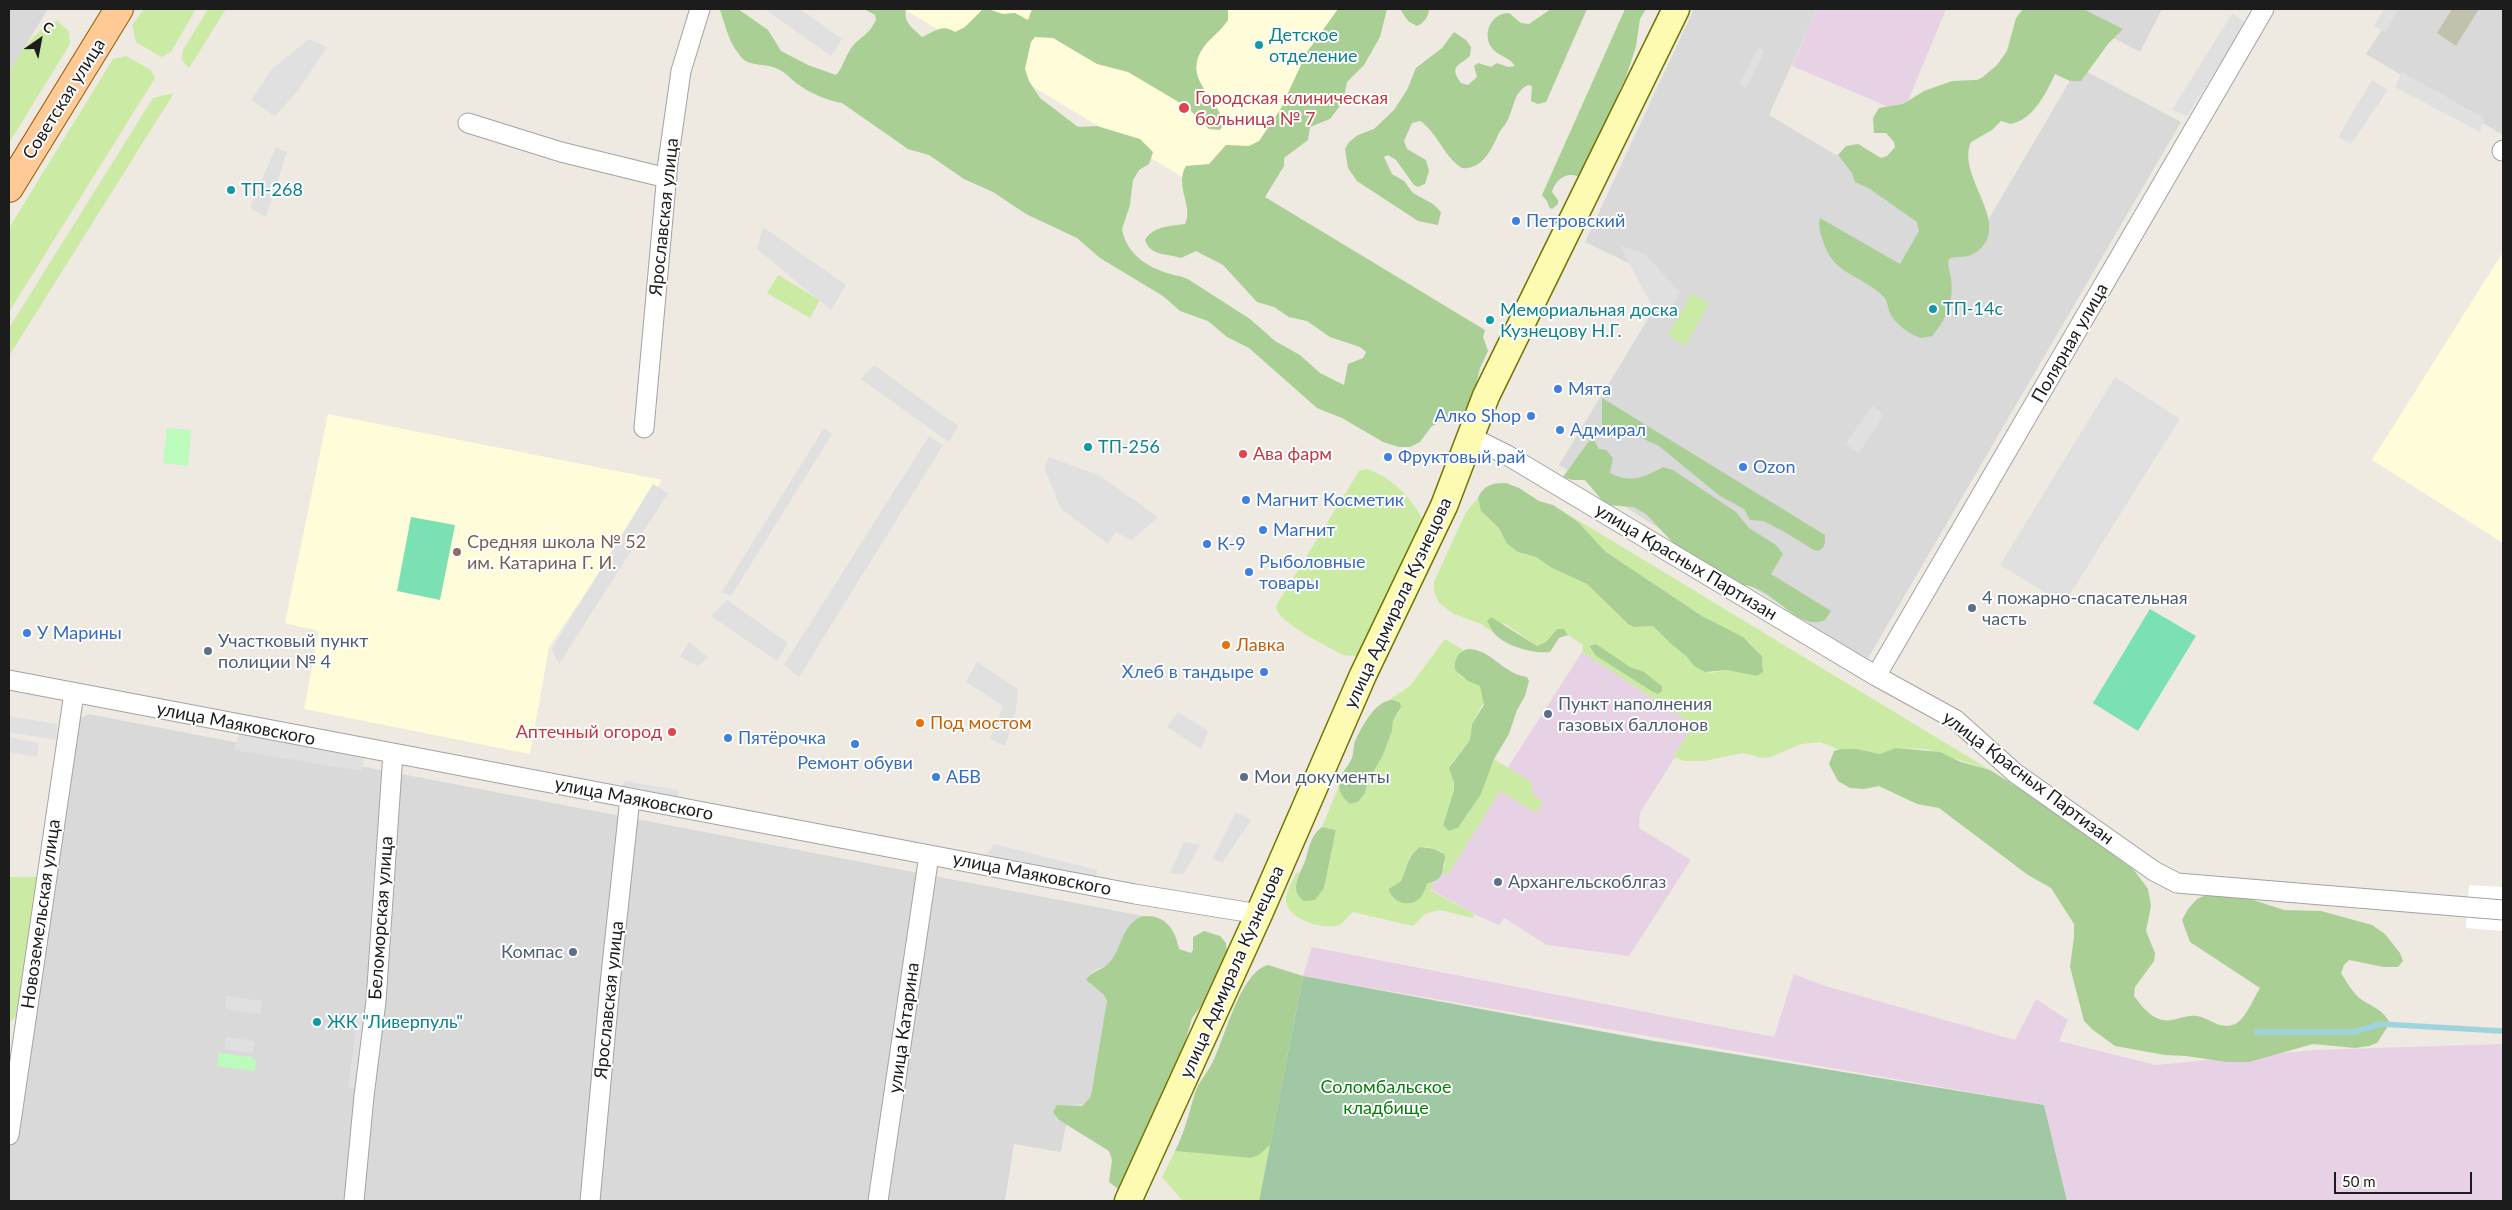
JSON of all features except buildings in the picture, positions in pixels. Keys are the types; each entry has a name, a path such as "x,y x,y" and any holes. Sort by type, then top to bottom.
{"main road":[{"name":"Советская улица","path":"9,188 119,9"},
{"name":"улица Адмирала Кузнецова","path":"1128,1201 1259,914 1363,675 1444,506 1486,396 1676,9"}],"street":[{"name":"Ярославская улица","path":"644,428 666,178 681,71 700,9"},
{"name":"Полярная улица","path":"1876,676 2264,9"},
{"path":"468,123 561,152 666,178"},
{"name":"улица Красных Партизан","path":"1471,437 1507,455 1876,676 1956,720 2015,773 2154,871 2177,884 2503,910"},
{"name":"улица Маяковского","path":"9,680 1135,894 1259,914"},
{"name":"Новоземельская улица","path":"9,1135 74,693"},
{"name":"Беломорская улица","path":"354,1201 364,1096 376,1001 393,753"},
{"name":"Ярославская улица","path":"590,1201 610,984 630,798"},
{"name":"улица Катарина","path":"878,1201 929,855"}],"shaded area":[{"path":"9,9 48,9 9,73"},
{"path":"765,9 800,9 842,39 831,56"},
{"name":"Городская клиническая больница № 7","path":"904,9 1364,9 1234,208"},
{"path":"1694,9 1817,9 1769,115 1977,239 2078,67 2181,122 1867,660 1559,465 1670,283 1585,242"},
{"path":"1817,9 1946,9 1903,113 1792,66"},
{"path":"2059,9 2162,9 2140,52"},
{"path":"2384,9 2399,9 2385,32 2374,26"},
{"path":"2395,9 2503,9 2503,135 2366,54"},
{"path":"2452,9 2479,9 2456,46 2437,33"},
{"path":"2232,14 2246,23 2187,116 2172,110"},
{"path":"309,39 327,47 297,92 275,116 251,100 272,69"},
{"path":"1758,47 1765,51 1746,88 1739,85"},
{"path":"2402,72 2484,118 2480,132 2395,87"},
{"path":"2372,80 2388,90 2351,144 2338,137"},
{"path":"276,147 287,152 266,217 250,208"},
{"path":"763,227 846,285 831,310 757,249"},
{"path":"1620,246 1644,253 1680,292 1667,316 1651,304"},
{"path":"2503,252 2503,543 2372,460"},
{"path":"874,365 958,426 949,442 861,379"},
{"path":"2115,377 2180,419 2064,604 2000,565"},
{"path":"1873,406 1884,415 1859,453 1845,444"},
{"name":"Средняя школа № 52 им. Катарина Г. И.","path":"328,414 662,480 549,647 530,754 304,709 319,631 285,623"},
{"path":"824,428 832,434 731,596 722,592"},
{"path":"929,436 943,445 799,677 784,665"},
{"path":"1049,457 1100,476 1158,517 1132,540 1115,532 1108,544 1061,509 1044,467"},
{"path":"653,484 668,493 559,664 552,649"},
{"path":"727,600 788,643 777,661 711,616"},
{"path":"689,642 708,657 698,666 680,657"},
{"path":"1582,652 1695,725 1640,813 1639,828 1691,860 1629,956 1547,945 1504,918 1499,925 1474,914 1430,889"},
{"path":"977,662 1018,689 1015,715 1005,746 990,739 1003,706 966,682"},
{"path":"1178,712 1208,731 1201,749 1167,727"},
{"path":"88,714 1143,916 1125,930 1119,948 1108,965 1093,971 1086,980 1104,995 1107,1001 1100,1055 1090,1098 1086,1104 1069,1106 1059,1120 1066,1124 1061,1152 1014,1144 1005,1201 9,1201 9,1073 78,720"},
{"path":"9,716 57,724 56,740 9,732"},
{"path":"239,734 365,753 362,771 234,750"},
{"path":"9,737 39,743 37,757 9,752"},
{"path":"625,781 679,790 678,797 622,786"},
{"path":"1236,812 1251,820 1222,863 1213,858"},
{"path":"1184,842 1200,845 1184,874 1170,873"},
{"path":"994,844 1097,870 1096,881 986,856"},
{"path":"1312,947 1774,1037 1794,974 1822,985 2015,1040 2036,999 2068,1020 2059,1041 2156,1065 2313,1050 2503,1044 2503,1201 2067,1201 2044,1105 1303,976"},
{"path":"226,996 262,1001 260,1014 225,1009"},
{"path":"358,1014 369,1016 360,1089 348,1088"},
{"path":"226,1037 255,1041 253,1053 224,1049"}],"green space":[{"path":"144,9 196,9 171,52 161,57 136,42 132,25"},
{"path":"208,9 226,9 189,68 182,60 183,50"},
{"path":"738,9 768,30 781,51 808,65 836,75 852,47 867,33 876,20 875,15 864,9 906,9 907,22 922,37 942,28 955,32 965,27 982,10 988,9 1003,14 1015,13 1028,20 1032,9 1228,9 1228,20 1203,48 1197,64 1200,82 1221,116 1223,125 1220,130 1209,129 1187,107 1128,72 1097,64 1053,38 1035,37 1031,42 1025,69 1029,81 1040,98 1078,127 1097,126 1140,139 1153,152 1149,164 1139,170 1133,180 1130,205 1122,229 1127,244 1137,256 1150,266 1191,281 1250,319 1275,341 1300,355 1320,373 1344,385 1348,364 1363,358 1366,352 1360,347 1330,337 1307,321 1289,317 1274,307 1257,302 1223,265 1196,251 1181,258 1165,255 1151,249 1145,240 1148,235 1157,229 1185,224 1187,210 1182,181 1186,166 1209,164 1226,145 1249,146 1259,141 1280,110 1307,52 1338,9 1387,9 1380,37 1364,65 1347,82 1343,102 1330,119 1310,127 1308,140 1284,158 1284,166 1265,197 1485,330 1483,337 1488,351 1480,368 1474,393 1462,416 1454,424 1446,417 1431,427 1420,442 1410,447 1399,447 1383,442 1342,418 1317,408 1249,348 1227,337 1208,321 1180,311 1163,296 1100,258 1077,238 1026,214 993,192 964,179 929,155 908,149 842,103 812,93 774,67 745,61 731,41 720,10"},
{"path":"1400,9 1429,9 1426,19 1417,26 1408,21"},
{"path":"1551,9 1587,9 1546,102 1538,104 1531,101 1532,86 1528,85 1523,88 1517,95 1507,121 1490,151 1481,162 1469,168 1462,168 1455,163 1420,121 1412,123 1404,141 1407,149 1426,160 1429,171 1425,184 1418,187 1414,185 1396,160 1388,155 1384,157 1392,174 1404,181 1413,193 1433,204 1441,212 1438,225 1418,221 1357,181 1348,168 1345,149 1349,142 1358,135 1374,129 1394,110 1407,90 1416,68 1442,48 1454,32 1466,40 1471,47 1470,56 1455,69 1461,83 1468,85 1477,77 1474,66 1478,63 1491,67 1497,63 1508,67 1515,66 1510,60 1491,47 1488,41 1488,30 1493,20 1498,16 1509,13 1521,23 1529,24"},
{"path":"1625,9 1646,9 1640,19 1636,46 1626,77 1619,91 1620,94 1579,177 1575,175 1566,176 1556,184 1552,192 1558,200 1558,204 1552,209 1542,195"},
{"path":"2023,9 2083,9 2123,29 2108,44 2081,81 2070,81 2055,74 2038,104 2026,117 2011,124 2001,121 1992,130 1971,142 1968,156 1971,170 1988,215 1989,229 1986,242 1975,253 1949,259 1948,266 1952,286 1948,309 1942,323 1932,336 1921,338 1906,331 1898,324 1891,315 1883,296 1840,268 1833,261 1823,241 1819,224 1820,218 1900,264 1919,231 1917,222 1870,189 1855,182 1852,173 1838,155 1846,146 1858,144 1881,158 1887,156 1895,147 1894,142 1886,133 1874,133 1873,118 1879,108 1903,104 1924,91 1952,81 1977,80 1983,77 1997,65 2007,51 2016,18"},
{"path":"57,21 69,31 70,44 9,143 8,93 11,70 35,35 50,23"},
{"path":"126,56 151,70 155,78 9,312 9,228 113,59"},
{"path":"174,93 9,356 9,328 153,98"},
{"path":"778,275 820,300 810,318 767,293"},
{"path":"1692,293 1709,304 1685,346 1668,335"},
{"path":"1602,398 1825,535 1823,548 1819,551 1814,550 1763,521 1750,520 1744,509 1720,496 1659,446 1633,434 1619,435 1602,429"},
{"path":"167,428 191,430 188,466 163,463"},
{"path":"1592,437 1599,449 1606,450 1613,458 1610,473 1631,479 1650,474 1663,467 1673,470 1736,512 1749,528 1776,545 1783,554 1771,574 1831,611 1825,620 1814,622 1804,620 1763,591 1751,586 1739,585 1676,546 1646,514 1634,507 1606,505 1585,480 1572,480 1563,477"},
{"path":"1366,469 1384,476 1392,482 1408,498 1424,523 1363,657 1343,655 1316,640 1284,619 1276,606 1359,471"},
{"path":"1506,483 1519,488 1539,501 1553,505 1578,522 1606,552 1702,616 1743,637 1762,656 1763,672 1757,676 1726,670 1705,672 1694,666 1686,656 1653,626 1634,627 1628,624 1587,584 1552,568 1536,557 1518,552 1507,544 1499,528 1481,511 1478,498 1483,490 1489,486"},
{"path":"1478,498 1481,511 1499,528 1507,544 1518,552 1536,557 1552,568 1587,584 1628,624 1634,627 1653,626 1686,656 1694,666 1711,673 1726,670 1757,676 1763,672 1762,656 1749,642 1702,616 1606,552 1578,522 1553,505 1990,770 1926,749 1897,748 1880,754 1857,749 1838,749 1820,742 1801,744 1771,757 1762,758 1743,753 1704,761 1685,761 1673,757 1694,725 1582,652 1583,645 1568,635 1566,631 1557,629 1546,642 1537,646 1504,623 1492,628 1493,632 1481,624 1454,614 1439,603 1434,591 1434,582 1466,512","holes":["1596,644 1660,684 1656,693 1595,655 1589,648 1591,645"]},
{"path":"411,517 455,525 440,600 397,591"},
{"path":"2150,609 2196,636 2138,731 2093,703"},
{"path":"1491,617 1537,646 1546,642 1557,629 1564,629 1568,635 1559,638 1550,652 1535,652 1511,645 1498,637 1487,621"},
{"path":"1445,639 1463,650 1455,661 1454,667 1462,677 1480,686 1484,702 1472,724 1470,740 1452,763 1454,790 1443,825 1456,830 1478,796 1494,759 1531,782 1533,795 1543,802 1536,813 1500,791 1447,876 1443,873 1446,860 1444,854 1435,849 1420,847 1409,858 1402,878 1390,894 1401,902 1410,903 1422,896 1427,884 1434,882 1430,890 1474,914 1473,918 1440,910 1425,914 1413,926 1353,912 1339,925 1324,926 1297,917 1291,912 1286,898 1296,873 1299,872 1296,884 1299,897 1324,888 1336,830 1322,827 1339,786 1340,792 1350,804 1358,802 1365,793 1368,781 1383,755 1392,731 1393,721 1400,711 1393,700 1389,700 1410,686"},
{"path":"1596,644 1630,667 1644,672 1662,686 1662,691 1658,694 1653,692 1595,655 1589,646"},
{"path":"1467,649 1483,653 1510,671 1527,677 1529,681 1525,696 1517,710 1509,734 1494,759 1481,794 1458,828 1449,831 1443,825 1454,790 1454,783 1449,768 1470,740 1472,724 1484,705 1480,686 1468,681 1455,670 1457,657"},
{"path":"1393,700 1400,703 1401,707 1393,721 1392,731 1383,755 1368,781 1365,793 1358,802 1350,804 1342,796 1339,781 1352,758 1355,741 1365,722 1375,709 1386,701"},
{"path":"1896,748 1940,752 1961,762 1990,770 2047,806 2134,870 2148,889 2151,906 2146,931 2155,953 2154,961 2135,987 2134,996 2151,1015 2164,1020 2197,1016 2221,1025 2232,1025 2244,1016 2260,988 2190,942 2182,920 2188,909 2197,899 2210,893 2247,898 2284,910 2321,911 2372,925 2385,934 2400,953 2403,961 2398,967 2384,967 2349,960 2344,965 2341,973 2356,995 2381,1012 2390,1023 2377,1043 2369,1046 2355,1048 2313,1044 2249,1062 2227,1062 2165,1055 2115,1046 2084,1021 2070,967 2074,924 2051,888 2028,875 1939,808 1917,804 1879,786 1864,789 1850,788 1838,781 1829,764 1834,751 1841,749 1857,749 1880,754"},
{"path":"1322,827 1336,830 1324,888 1315,900 1304,901 1297,891 1297,880 1311,841"},
{"path":"1420,847 1435,849 1444,854 1442,874 1437,880 1427,884 1423,894 1415,902 1401,902 1390,894 1389,889 1401,881 1412,854"},
{"path":"9,877 39,877 21,1012 9,1023"},
{"path":"1143,916 1151,916 1168,924 1175,935 1179,949 1191,953 1193,950 1193,937 1204,931 1220,936 1226,943 1227,952 1206,1000 1192,1018 1183,1050 1148,1130 1140,1142 1122,1188 1118,1189 1109,1182 1112,1160 1109,1151 1059,1120 1053,1112 1057,1105 1082,1106 1090,1098 1107,1001 1104,995 1086,980 1091,974 1108,964 1130,925"},
{"path":"1268,965 1303,976 1270,1145 1259,1155 1251,1158 1175,1151 1197,1089 1214,1059 1242,992 1258,970"},
{"name":"Соломбальское кладбище","path":"1303,976 1648,1040 2044,1105 2067,1201 1259,1201"},
{"path":"219,1053 251,1057 256,1061 255,1071 217,1066"},
{"path":"1270,1145 1259,1201 1183,1201 1162,1177 1175,1151 1251,1158 1259,1155"}],"pier":[{"path":"2469,885 2503,887 2503,931 2466,928"}],"waterway":[{"path":"2257,1032 2354,1032 2381,1024 2502,1031"}],"place":[{"name":"Детское отделение","path":"1259,45"},
{"name":"Городская клиническая больница № 7","path":"1184,108"},
{"name":"ТП-268","path":"231,190"},
{"name":"Петровский","path":"1516,221"},
{"name":"ТП-14с","path":"1933,309"},
{"name":"Мемориальная доска Кузнецову Н.Г.","path":"1490,320"},
{"name":"Мята","path":"1558,389"},
{"name":"Алко Shop","path":"1531,416"},
{"name":"Адмирал","path":"1560,430"},
{"name":"ТП-256","path":"1088,447"},
{"name":"Ава фарм","path":"1243,454"},
{"name":"Фруктовый рай","path":"1388,457"},
{"name":"Ozon","path":"1743,467"},
{"name":"Магнит Косметик","path":"1246,500"},
{"name":"Магнит","path":"1263,530"},
{"name":"К-9","path":"1207,544"},
{"name":"Средняя школа № 52 им. Катарина Г. И.","path":"457,552"},
{"name":"Рыболовные товары","path":"1249,572"},
{"name":"4 пожарно-спасательная часть","path":"1972,608"},
{"name":"У Марины","path":"27,633"},
{"name":"Лавка","path":"1226,645"},
{"name":"Участковый пункт полиции № 4","path":"208,651"},
{"name":"Хлеб в тандыре","path":"1264,672"},
{"name":"Пункт наполнения газовых баллонов","path":"1548,714"},
{"name":"Под мостом","path":"920,723"},
{"name":"Аптечный огород","path":"672,732"},
{"name":"Пятёрочка","path":"728,738"},
{"name":"Ремонт обуви","path":"855,744"},
{"name":"АБВ","path":"936,777"},
{"name":"Мои документы","path":"1244,777"},
{"name":"Архангельскоблгаз","path":"1498,882"},
{"name":"Компас","path":"573,952"},
{"name":"ЖК \"Ливерпуль\"","path":"317,1022"}]}
